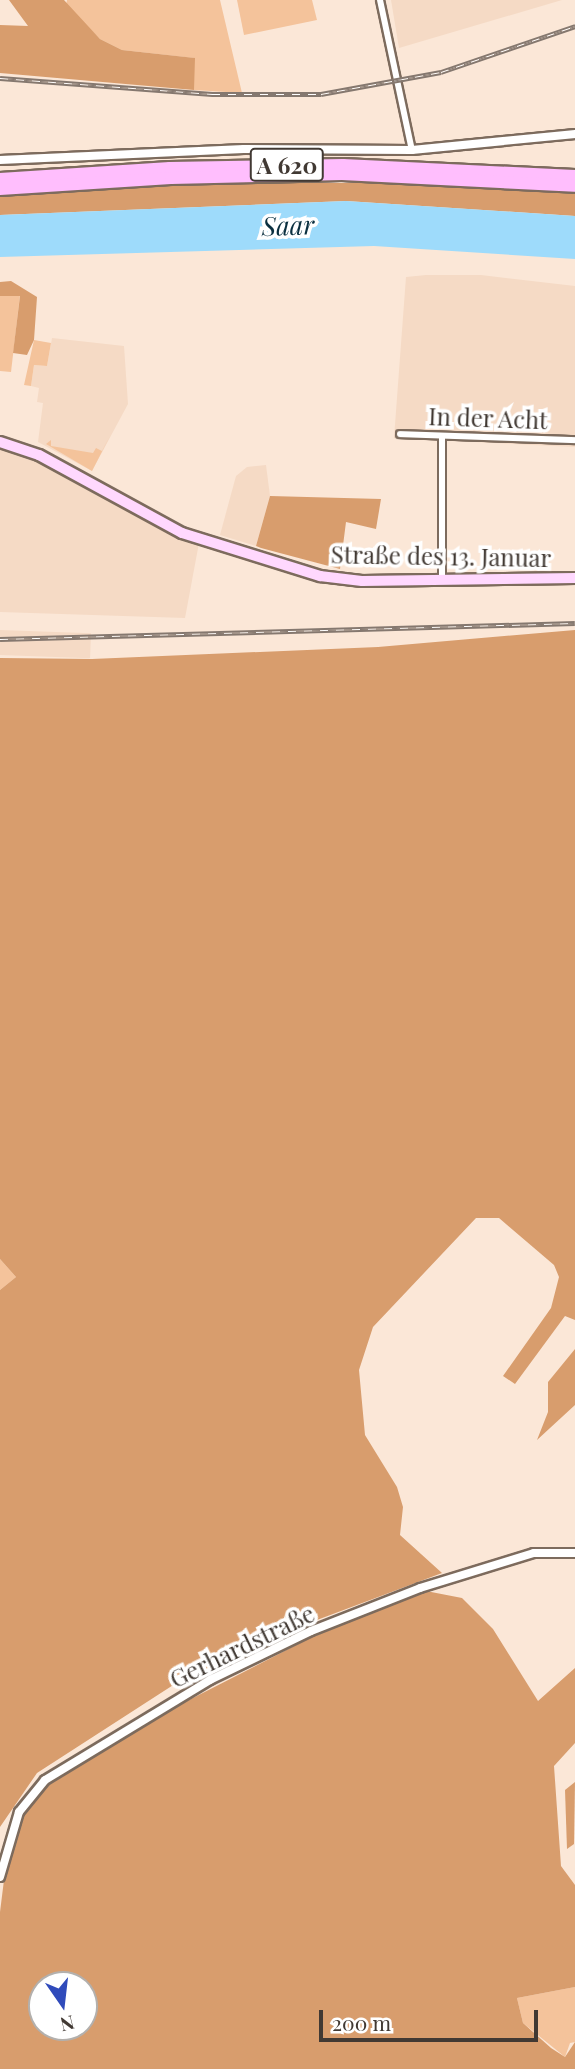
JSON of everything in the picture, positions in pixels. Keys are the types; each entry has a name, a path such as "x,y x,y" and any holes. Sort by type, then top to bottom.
{"highway":[{"name":"A 620","path":"0,179 170,168 343,165 575,176"},
{"name":"A 620","path":"6,189 171,178 342,174 575,186"}],"main road":[{"name":"Straße des 13. Januar","path":"0,442 40,454 182,533 303,572 362,581 575,578"}],"street":[{"path":"380,0 412,150"},
{"path":"0,160 244,149 412,150 575,134"},
{"name":"In der Acht","path":"400,434 575,440"},
{"path":"442,436 442,581"},
{"name":"Gerhardstraße","path":"0,1877 19,1812 45,1780 210,1680 311,1631 420,1588 534,1553 575,1553"}],"shaded area":[{"path":"9,0 64,0 100,39 122,50 195,58 194,90 0,73 0,25 28,26"},
{"path":"67,0 220,0 242,93 194,90 194,58 122,50 100,39 66,5"},
{"path":"237,0 312,0 317,20 244,35"},
{"path":"391,0 562,0 399,48"},
{"path":"222,183 424,183 575,193 575,216 346,201 0,215 0,195"},
{"path":"481,275 575,286 575,447 394,438 406,277"},
{"path":"11,281 37,297 34,340 27,355 13,353 20,296 0,296 0,282"},
{"path":"20,295 11,372 0,371 0,296"},
{"path":"52,338 124,346 128,404 92,471 38,442 43,403 37,402 39,388 31,386 34,365 47,366"},
{"path":"34,340 51,343 47,366 34,365 31,386 24,385"},
{"path":"110,436 92,471 46,444 51,440 51,446 93,453 96,448 102,451"},
{"path":"0,447 24,453 199,543 185,618 0,612"},
{"path":"266,465 270,496 256,546 220,535 236,476 247,467"},
{"path":"270,496 381,499 376,529 346,522 340,569 256,546"},
{"path":"0,630 91,633 90,658 0,655"},
{"path":"575,630 575,1320 565,1316 515,1384 503,1376 551,1308 559,1277 554,1265 499,1218 476,1218 373,1327 359,1370 365,1435 397,1487 403,1507 400,1535 442,1573 301,1626 181,1680 37,1773 0,1827 0,1290 16,1277 0,1259 0,658 92,659 378,647"},
{"path":"0,1259 16,1277 0,1290"},
{"path":"575,1349 575,1405 537,1440 548,1412 548,1382"},
{"path":"426,1591 462,1598 493,1629 538,1701 575,1668 575,1743 554,1766 561,1866 575,1885 575,1987 517,1998 523,2023 551,2048 565,2057 575,2042 575,2069 0,2069 0,1912 6,1864 19,1821 32,1801 52,1782 146,1722 310,1638"},
{"path":"575,1782 574,1844 567,1849 565,1790"},
{"path":"575,1987 575,2042 570,2043 565,2057 523,2023 517,1998"}],"water":[{"name":"Saar","path":"346,201 575,216 575,259 374,246 0,257 0,215"}],"railway":[{"path":"0,78 212,94 321,94 441,72 575,26"},
{"path":"0,639 575,623"}]}
